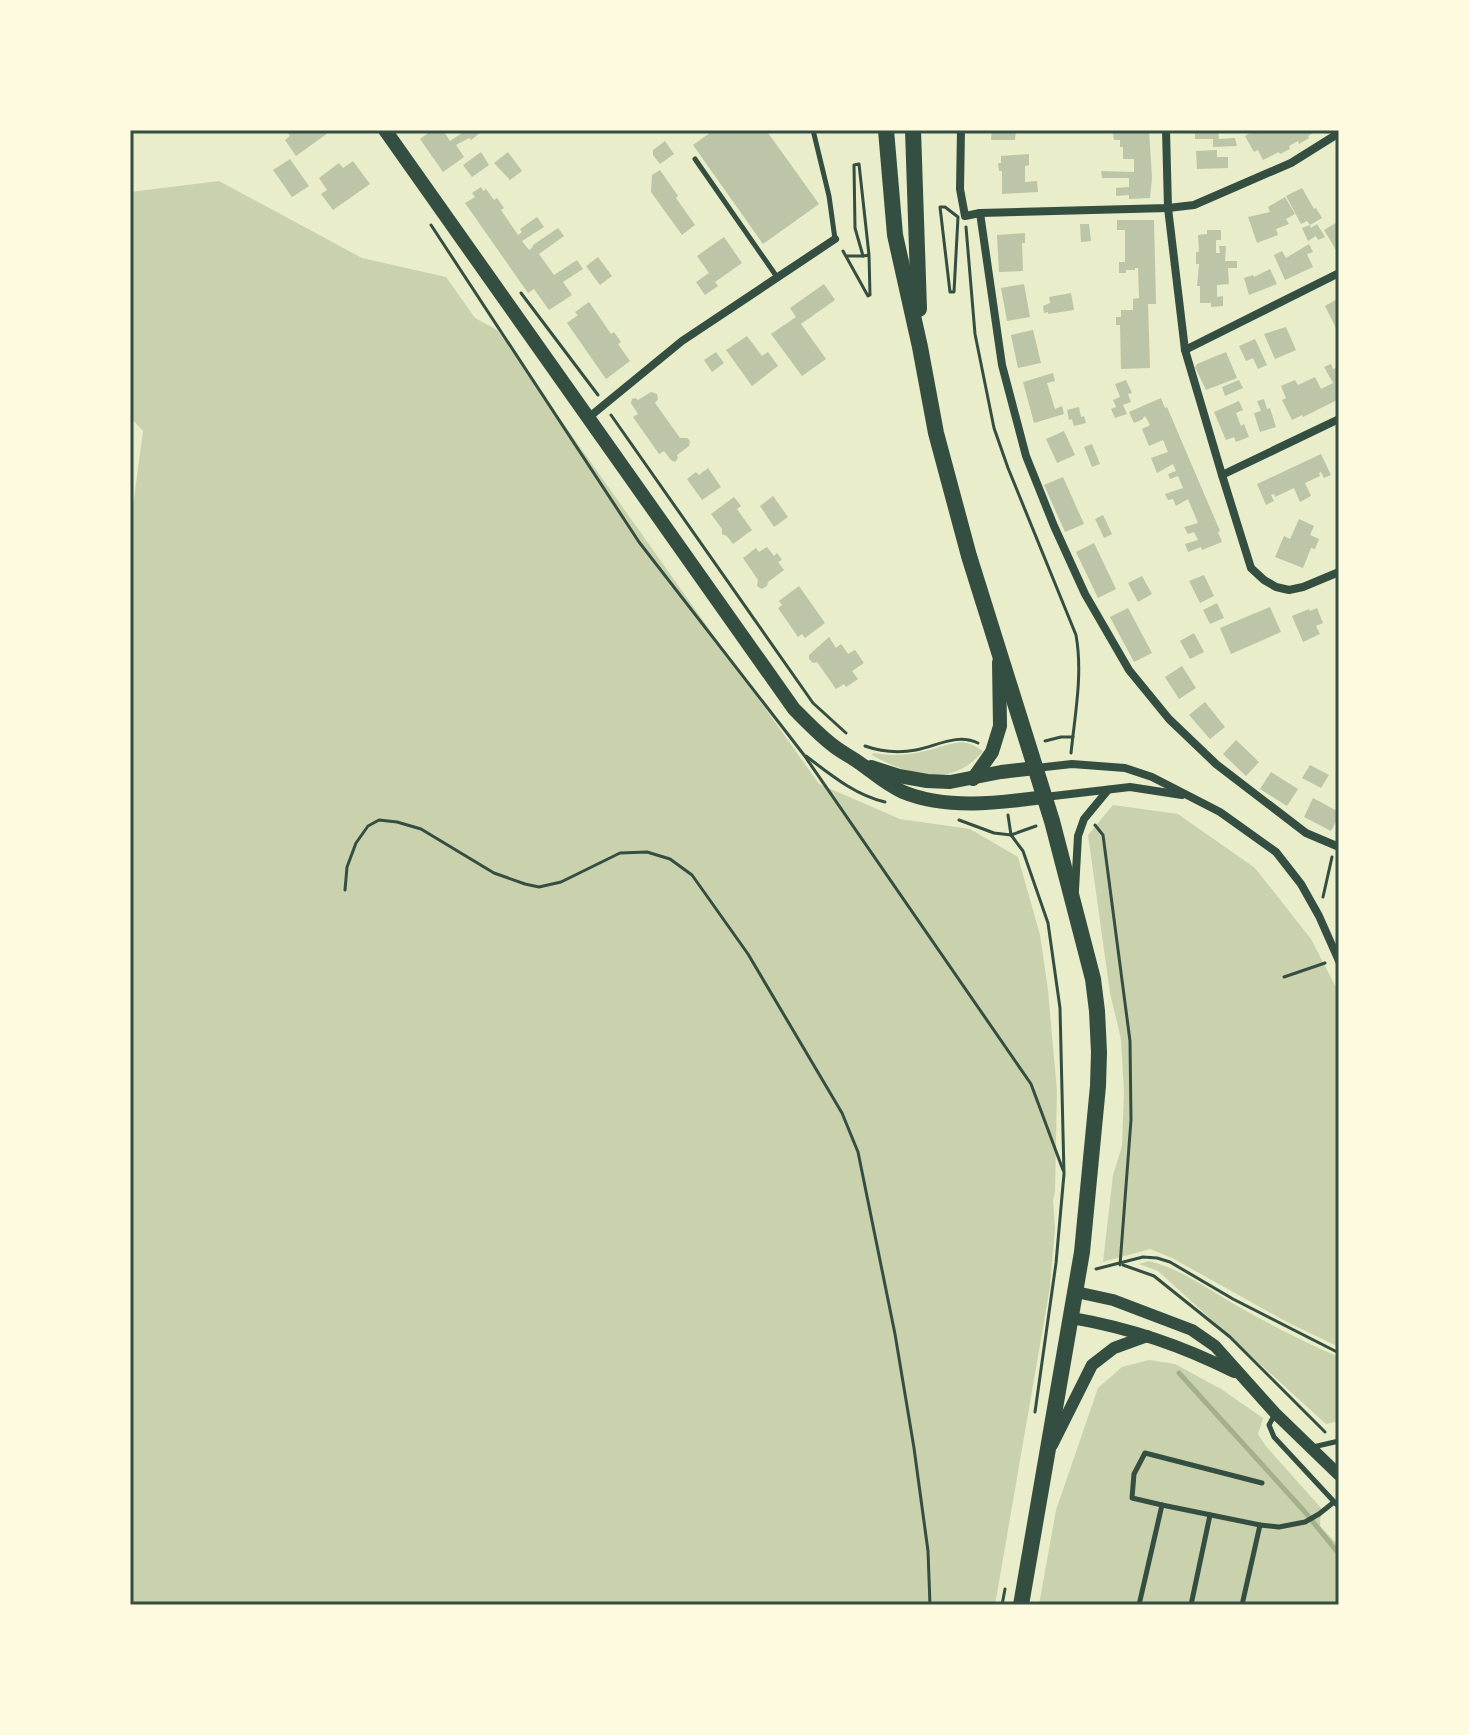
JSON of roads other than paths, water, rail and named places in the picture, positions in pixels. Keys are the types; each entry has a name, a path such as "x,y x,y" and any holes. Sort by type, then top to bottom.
{"main road":[{"path":"385,130 794,709 837,748 885,783 904,792 952,802 976,803 1045,797"},
{"path":"886,130 895,235 936,433 969,556 1052,821 1093,979 1099,1052 1098,1086 1082,1252 1021,1605"},
{"path":"913,130 920,347"},
{"path":"973,779 992,752 1000,726 998,650"},
{"path":"860,763 899,776 950,782 1036,768"}],"street":[{"path":"961,130 962,216 1194,205 1291,163 1339,133"},
{"path":"1166,130 1168,208 1185,350 1251,568 1276,587 1289,590 1337,573 1339,584"},
{"path":"980,213 1002,365 1026,456 1085,594 1129,670 1169,719 1216,764 1306,833 1337,847"},
{"path":"588,418 682,341 835,239"},
{"path":"1185,350 1339,273"},
{"path":"1222,475 1339,419"},
{"path":"1036,768 1072,764 1125,768 1152,777 1220,812 1276,852 1301,884 1339,959"},
{"path":"1045,797 1130,787 1194,797"},
{"path":"1074,903 1078,836 1084,819 1108,790"},
{"path":"1076,1292 1113,1300 1192,1330 1215,1346 1275,1413 1339,1475"},
{"path":"1072,1318 1178,1345 1240,1376"},
{"path":"1048,1455 1092,1365 1114,1348 1147,1336"}],"lane":[{"path":"813,130 829,196 835,239"},
{"path":"695,159 778,278"},
{"path":"1275,1413 1269,1425 1274,1437 1339,1507"},
{"path":"1310,1447 1339,1441"},
{"path":"1262,1483 1145,1453 1134,1474 1132,1498 1279,1527 1305,1522 1334,1502"},
{"path":"1139,1605 1162,1505"},
{"path":"1191,1605 1210,1515"},
{"path":"1242,1605 1260,1525"}],"waterway":[{"path":"1179,1373 1339,1554"}]}
